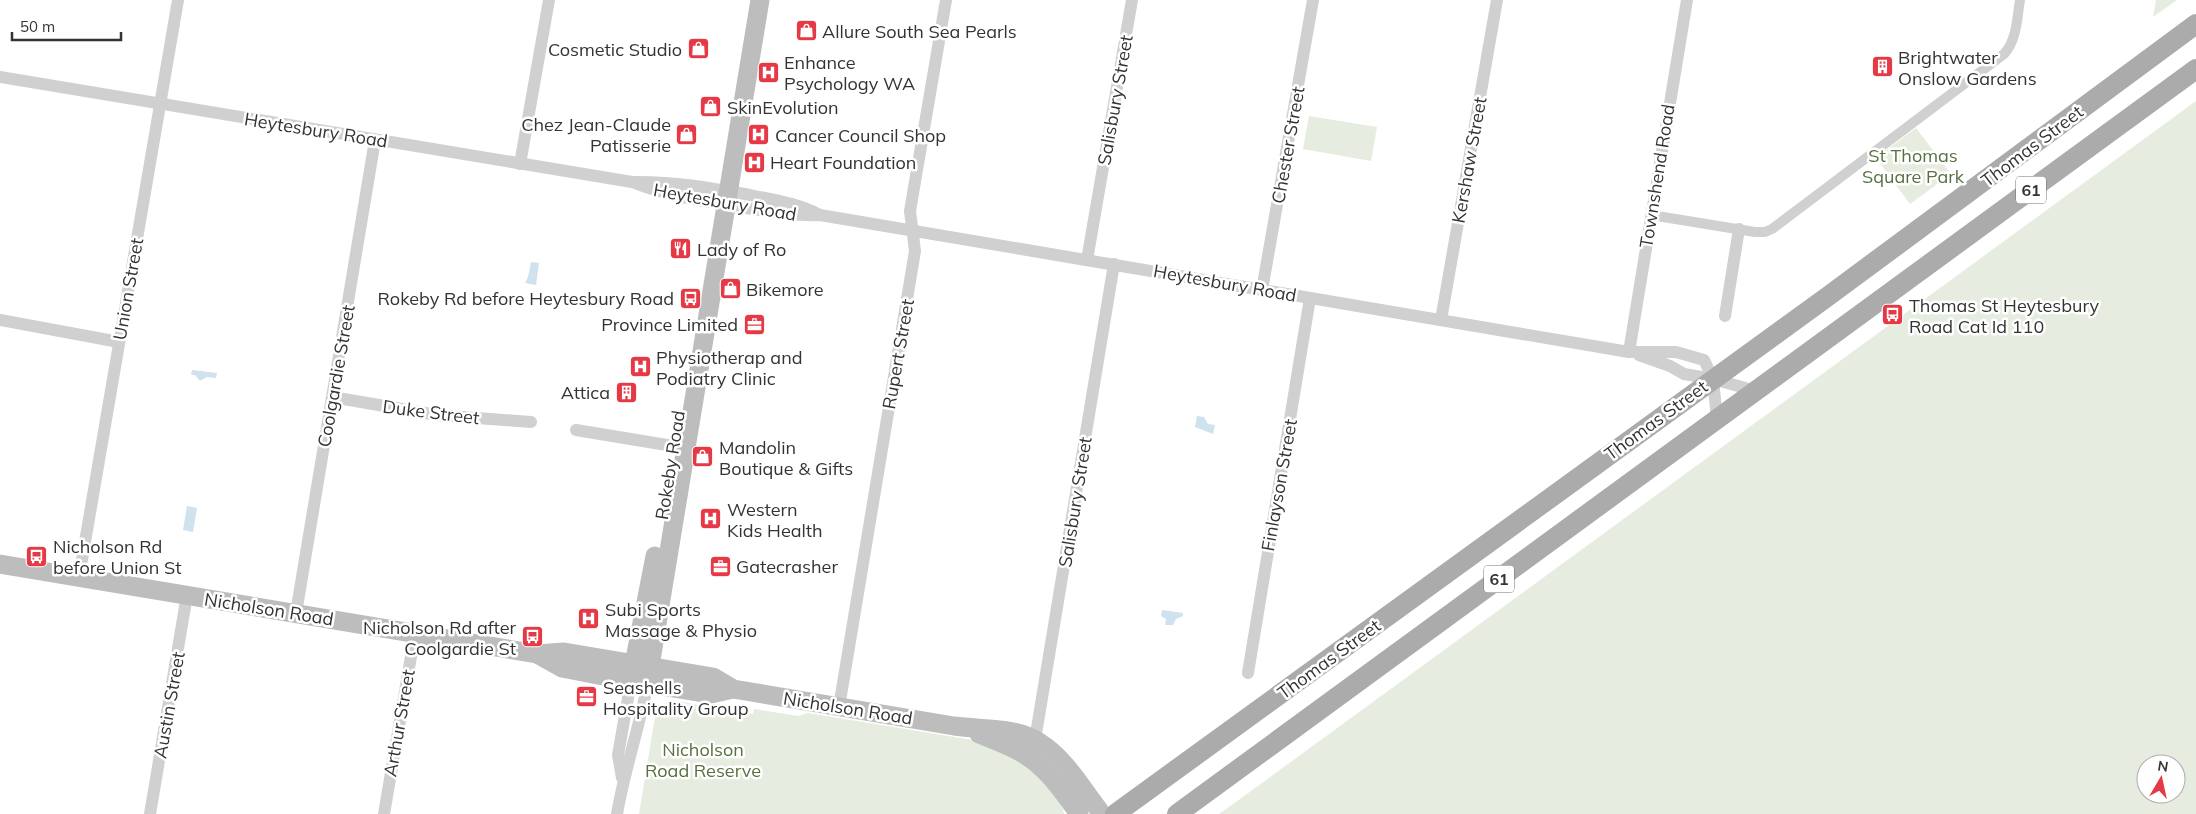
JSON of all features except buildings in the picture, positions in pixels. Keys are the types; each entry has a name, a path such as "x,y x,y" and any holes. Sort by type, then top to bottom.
{"main road":[{"name":"Rokeby Road","path":"641,674 721,197 749,0"},
{"name":"Rokeby Road","path":"721,197 760,0"},
{"name":"Thomas Street","path":"1115,814 1827,298 2194,20"},
{"name":"Thomas Street","path":"1176,814 2196,69"},
{"name":"Nicholson Road","path":"0,564 537,654 564,652 641,674 713,677 733,689 964,727 1005,730 1035,740 1049,750 1068,769 1100,810 1100,814"},
{"name":"Nicholson Road","path":"964,727 1008,745 1034,761 1053,779 1079,814"}],"street":[{"name":"Union Street","path":"78,577 178,0"},
{"path":"520,164 549,0"},
{"name":"Rupert Street","path":"839,707 915,251 910,211 946,0"},
{"name":"Salisbury Street","path":"1087,260 1132,0"},
{"name":"Chester Street","path":"1262,290 1313,0"},
{"name":"Kershaw Street","path":"1440,320 1497,0"},
{"name":"Townshend Road","path":"1629,352 1687,0"},
{"path":"1651,215 1765,232 1784,221 1995,62 2012,44 2020,0"},
{"name":"Heytesbury Road","path":"0,77 632,182 658,193 800,205 820,215 1629,352 1670,366 1684,374 1713,379 1756,391"},
{"name":"Coolgardie Street","path":"296,613 376,140"},
{"path":"1725,316 1739,229"},
{"name":"Salisbury Street","path":"1035,740 1114,264"},
{"name":"Finlayson Street","path":"1248,673 1310,298"},
{"path":"0,320 119,342"},
{"name":"Heytesbury Road","path":"1629,352 1676,352 1704,360 1713,379 1717,419"},
{"name":"Duke Street","path":"332,397 437,415 531,422"},
{"path":"576,430 679,447"},
{"name":"Austin Street","path":"150,814 187,595"},
{"name":"Arthur Street","path":"384,814 414,633"},
{"name":"Rokeby Road","path":"617,814 622,781 642,718 641,674"},
{"name":"Rokeby Road","path":"622,781 618,754 641,674"}],"green space":[{"path":"2156,0 2177,0 2153,17"},
{"path":"2196,101 2196,814 1219,814"},
{"path":"1309,116 1377,127 1371,161 1303,149"},
{"name":"St Thomas Square Park","path":"1916,128 1951,174 1910,204 1876,158"},
{"name":"Nicholson Road Reserve","path":"671,700 753,714 754,709 798,716 808,713 979,741 1021,759 1052,791 1064,814 639,814 656,711"}],"water":[{"path":"531,262 539,263 536,285 525,283"},
{"path":"192,370 217,373 216,378 207,377 200,381 195,375 191,375"},
{"path":"1197,416 1204,417 1208,424 1215,425 1213,434 1195,427"},
{"path":"187,506 197,508 193,532 183,530"},
{"path":"1162,610 1183,613 1183,616 1176,619 1173,625 1165,625 1166,619 1161,616"}],"place":[{"name":"Allure South Sea Pearls","path":"806,31"},
{"name":"Cosmetic Studio","path":"698,49"},
{"name":"Brightwater Onslow Gardens","path":"1882,67"},
{"name":"Enhance Psychology WA","path":"768,72"},
{"name":"SkinEvolution","path":"711,107"},
{"name":"Chez Jean-Claude Patisserie","path":"687,134"},
{"name":"Cancer Council Shop","path":"759,135"},
{"name":"Heart Foundation","path":"754,162"},
{"name":"Lady of Ro","path":"681,249"},
{"name":"Bikemore","path":"730,289"},
{"name":"Rokeby Rd before Heytesbury Road","path":"690,298"},
{"name":"Thomas St Heytesbury Road Cat Id 110","path":"1893,315"},
{"name":"Province Limited","path":"754,324"},
{"name":"Physiotherap and Podiatry Clinic","path":"640,367"},
{"name":"Attica","path":"626,392"},
{"name":"Mandolin Boutique & Gifts","path":"703,457"},
{"name":"Western Kids Health","path":"711,519"},
{"name":"Nicholson Rd before Union St","path":"37,556"},
{"name":"Gatecrasher","path":"720,566"},
{"name":"Subi Sports Massage & Physio","path":"589,619"},
{"name":"Nicholson Rd after Coolgardie St","path":"532,637"},
{"name":"Seashells Hospitality Group","path":"587,697"}]}
